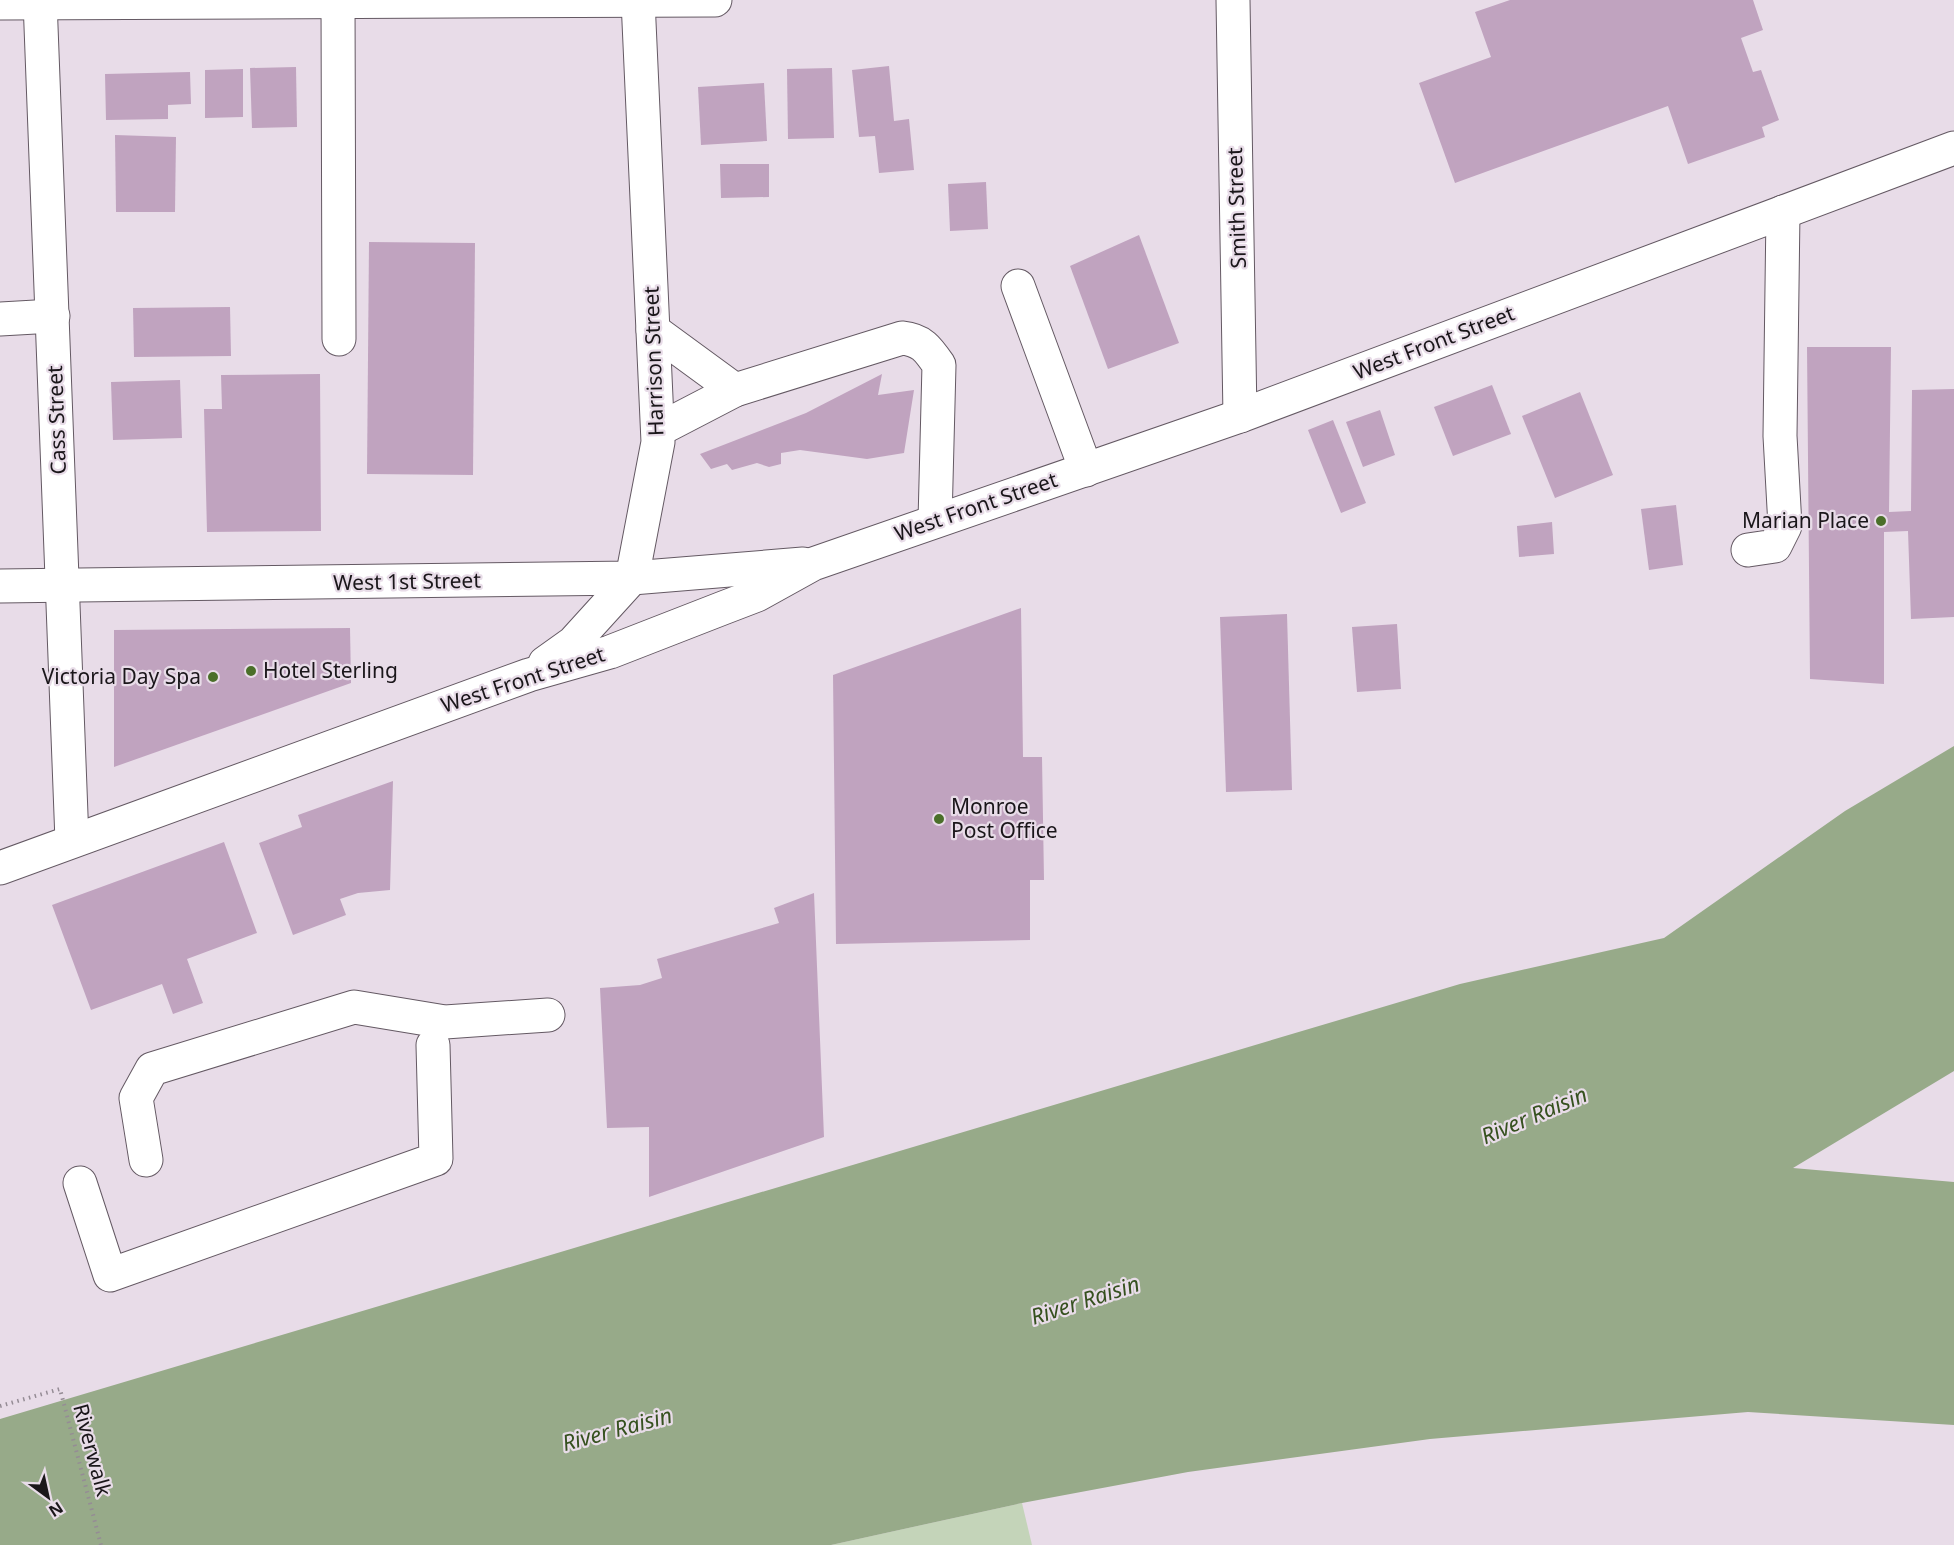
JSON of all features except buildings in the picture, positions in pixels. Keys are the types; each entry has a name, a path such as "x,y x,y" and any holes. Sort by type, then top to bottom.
{"street":[{"name":"Harrison Street","path":"632,578 658,442 638,0"},
{"path":"0,3 40,1 715,0"},
{"name":"Smith Street","path":"1233,0 1240,416"},
{"name":"Cass Street","path":"40,1 72,841"},
{"path":"338,2 339,339"},
{"name":"West Front Street","path":"0,868 529,675 610,652 740,602 813,564 1240,416 1954,148"},
{"path":"1748,550 1775,546 1785,526 1780,436 1783,212"},
{"path":"1018,286 1086,470"},
{"path":"0,319 53,316"},
{"path":"653,330 735,390"},
{"path":"657,430 735,390 902,338 916,339 927,347 939,365 935,521"},
{"name":"West 1st Street","path":"0,586 632,578 813,564"},
{"path":"529,675 573,644 632,578"},
{"path":"146,1160 136,1098 152,1069 354,1007 445,1022 548,1015"},
{"path":"80,1183 110,1275 436,1159 433,1045"}],"path":[{"name":"Riverwalk","path":"0,1406 60,1389 101,1545"}],"shaded area":[{"path":"1022,1503 1032,1545 831,1545"}],"water":[{"name":"River Raisin","path":"1954,746 1954,1071 1793,1168 1954,1182 1954,1425 1748,1412 1430,1439 1188,1472 1022,1503 831,1545 0,1545 0,1419 1460,984 1664,938 1845,811"}],"place":[{"name":"Marian Place","path":"1881,521"},
{"name":"Hotel Sterling","path":"251,671"},
{"name":"Victoria Day Spa","path":"213,677"},
{"name":"Monroe Post Office","path":"939,819"}]}
